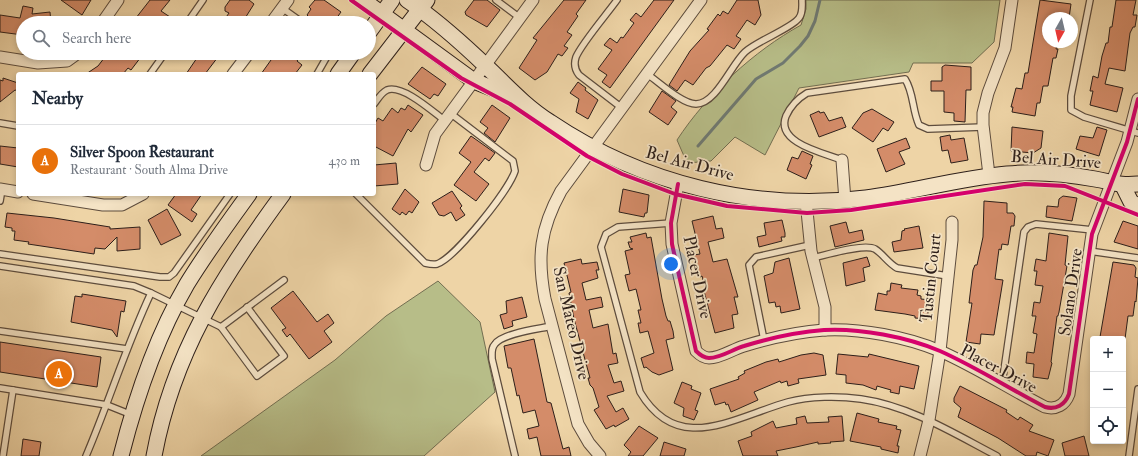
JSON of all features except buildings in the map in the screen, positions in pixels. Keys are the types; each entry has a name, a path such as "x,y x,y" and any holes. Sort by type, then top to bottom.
{"street":[{"path":"107,16 118,0"},
{"name":"Bel Air Drive","path":"363,0 474,81 520,100"},
{"path":"376,23 392,0"},
{"name":"Bel Air Drive","path":"407,0 424,4 520,100 549,122 615,160 678,184 740,197 806,201 868,198 989,176 1032,173 1094,179 1117,184 1138,184"},
{"path":"426,165 435,134 533,0"},
{"name":"San Mateo Drive","path":"600,456 589,443 578,424 552,326 542,280 540,250 544,230 550,211 561,191 701,0"},
{"path":"989,176 983,127 983,113 988,93 1005,48 1012,0"},
{"path":"276,16 285,4"},
{"path":"372,72 424,4"},
{"path":"0,57 16,60"},
{"path":"19,60 38,63 68,60"},
{"path":"235,72 244,60"},
{"path":"339,72 348,60"},
{"name":"Solano Drive","path":"1060,406 1064,403 1069,394 1093,230 1117,184 1134,132 1138,99"},
{"path":"842,160 845,200"},
{"name":"Placer Drive","path":"678,184 672,223 672,244 696,351 704,357 714,357 764,340 791,334 825,330 868,332 899,338 940,351 1045,407 1050,408 1060,406"},
{"path":"1117,184 1131,202 1138,206"},
{"path":"1,189 16,192"},
{"path":"46,196 103,205 122,205 139,196"},
{"path":"122,456 132,415 154,351 187,284 248,196"},
{"path":"154,456 160,422 182,360 212,298 282,196"},
{"path":"806,201 810,245 825,308 825,330"},
{"name":"Tustin Court","path":"920,456 929,420 940,351 952,240 952,222"}],"lane":[{"path":"192,16 203,0"},
{"path":"496,0 520,18"},
{"path":"617,0 580,51 575,63 576,71 579,75 623,108"},
{"path":"647,74 684,100 696,104 702,103 712,95 744,52 799,18 802,8 802,0"},
{"path":"1090,0 1071,96 1071,110 1084,117 1134,132"},
{"path":"285,4 296,16"},
{"path":"151,72 160,60"},
{"path":"318,72 325,60"},
{"path":"842,160 807,148 789,137 784,129 784,121 789,110 797,99 807,93 904,79 910,87 915,117 919,125 928,129 983,127"},
{"path":"358,196 421,261 430,264 437,264 444,260 471,235 514,175 515,167 513,161 447,116 400,90 388,90 383,93 376,102"},
{"path":"0,123 16,126"},
{"path":"0,201 1,189"},
{"path":"0,254 160,278 168,277 174,273 229,196"},
{"path":"672,223 618,227 606,234 601,247 640,392 648,408 661,421 677,430 696,433 714,431 788,402 831,398 860,399 891,406 929,420 997,456"},
{"path":"1002,384 1024,232 1036,224 1093,230"},
{"path":"764,340 748,265 756,258 810,245"},
{"path":"813,258 860,248 869,248 876,250 889,264 897,268 948,276"},
{"path":"1089,251 1138,258"},
{"path":"0,266 134,286 151,293 221,327 257,376 284,356 247,307"},
{"path":"221,327 284,280"},
{"path":"86,456 107,405 135,327 151,293"},
{"path":"515,456 492,359 492,348 496,342 508,336 552,326"},
{"path":"0,331 127,350"},
{"path":"0,388 107,405 132,415"},
{"path":"1129,456 1138,389"},
{"path":"3,456 13,390"}],"green space":[{"path":"806,0 1000,0 994,42 972,63 913,63 909,72 799,88 765,155 735,137 711,161 687,163 677,140 689,123 717,90 749,61 766,47 801,25 806,9"},
{"path":"438,281 480,322 495,392 424,456 201,456 335,360 386,316"}],"waterway":[{"path":"698,146 756,79 783,63 800,46 808,36 815,21 820,0"}],"cycle path":[{"path":"351,0 374,16"},
{"path":"376,18 461,78 510,104 587,156 622,174 675,194 727,206 807,213 851,210 1025,184 1065,186 1138,215"},
{"path":"678,184 671,223 672,244 696,351 702,356 713,358 740,347 804,332 853,330 883,334 940,351 967,364 1045,407 1053,408 1063,404 1069,394 1092,234 1127,142 1138,99"}],"place":[{"name":"Silver Spoon Restaurant","path":"59,374"}]}
